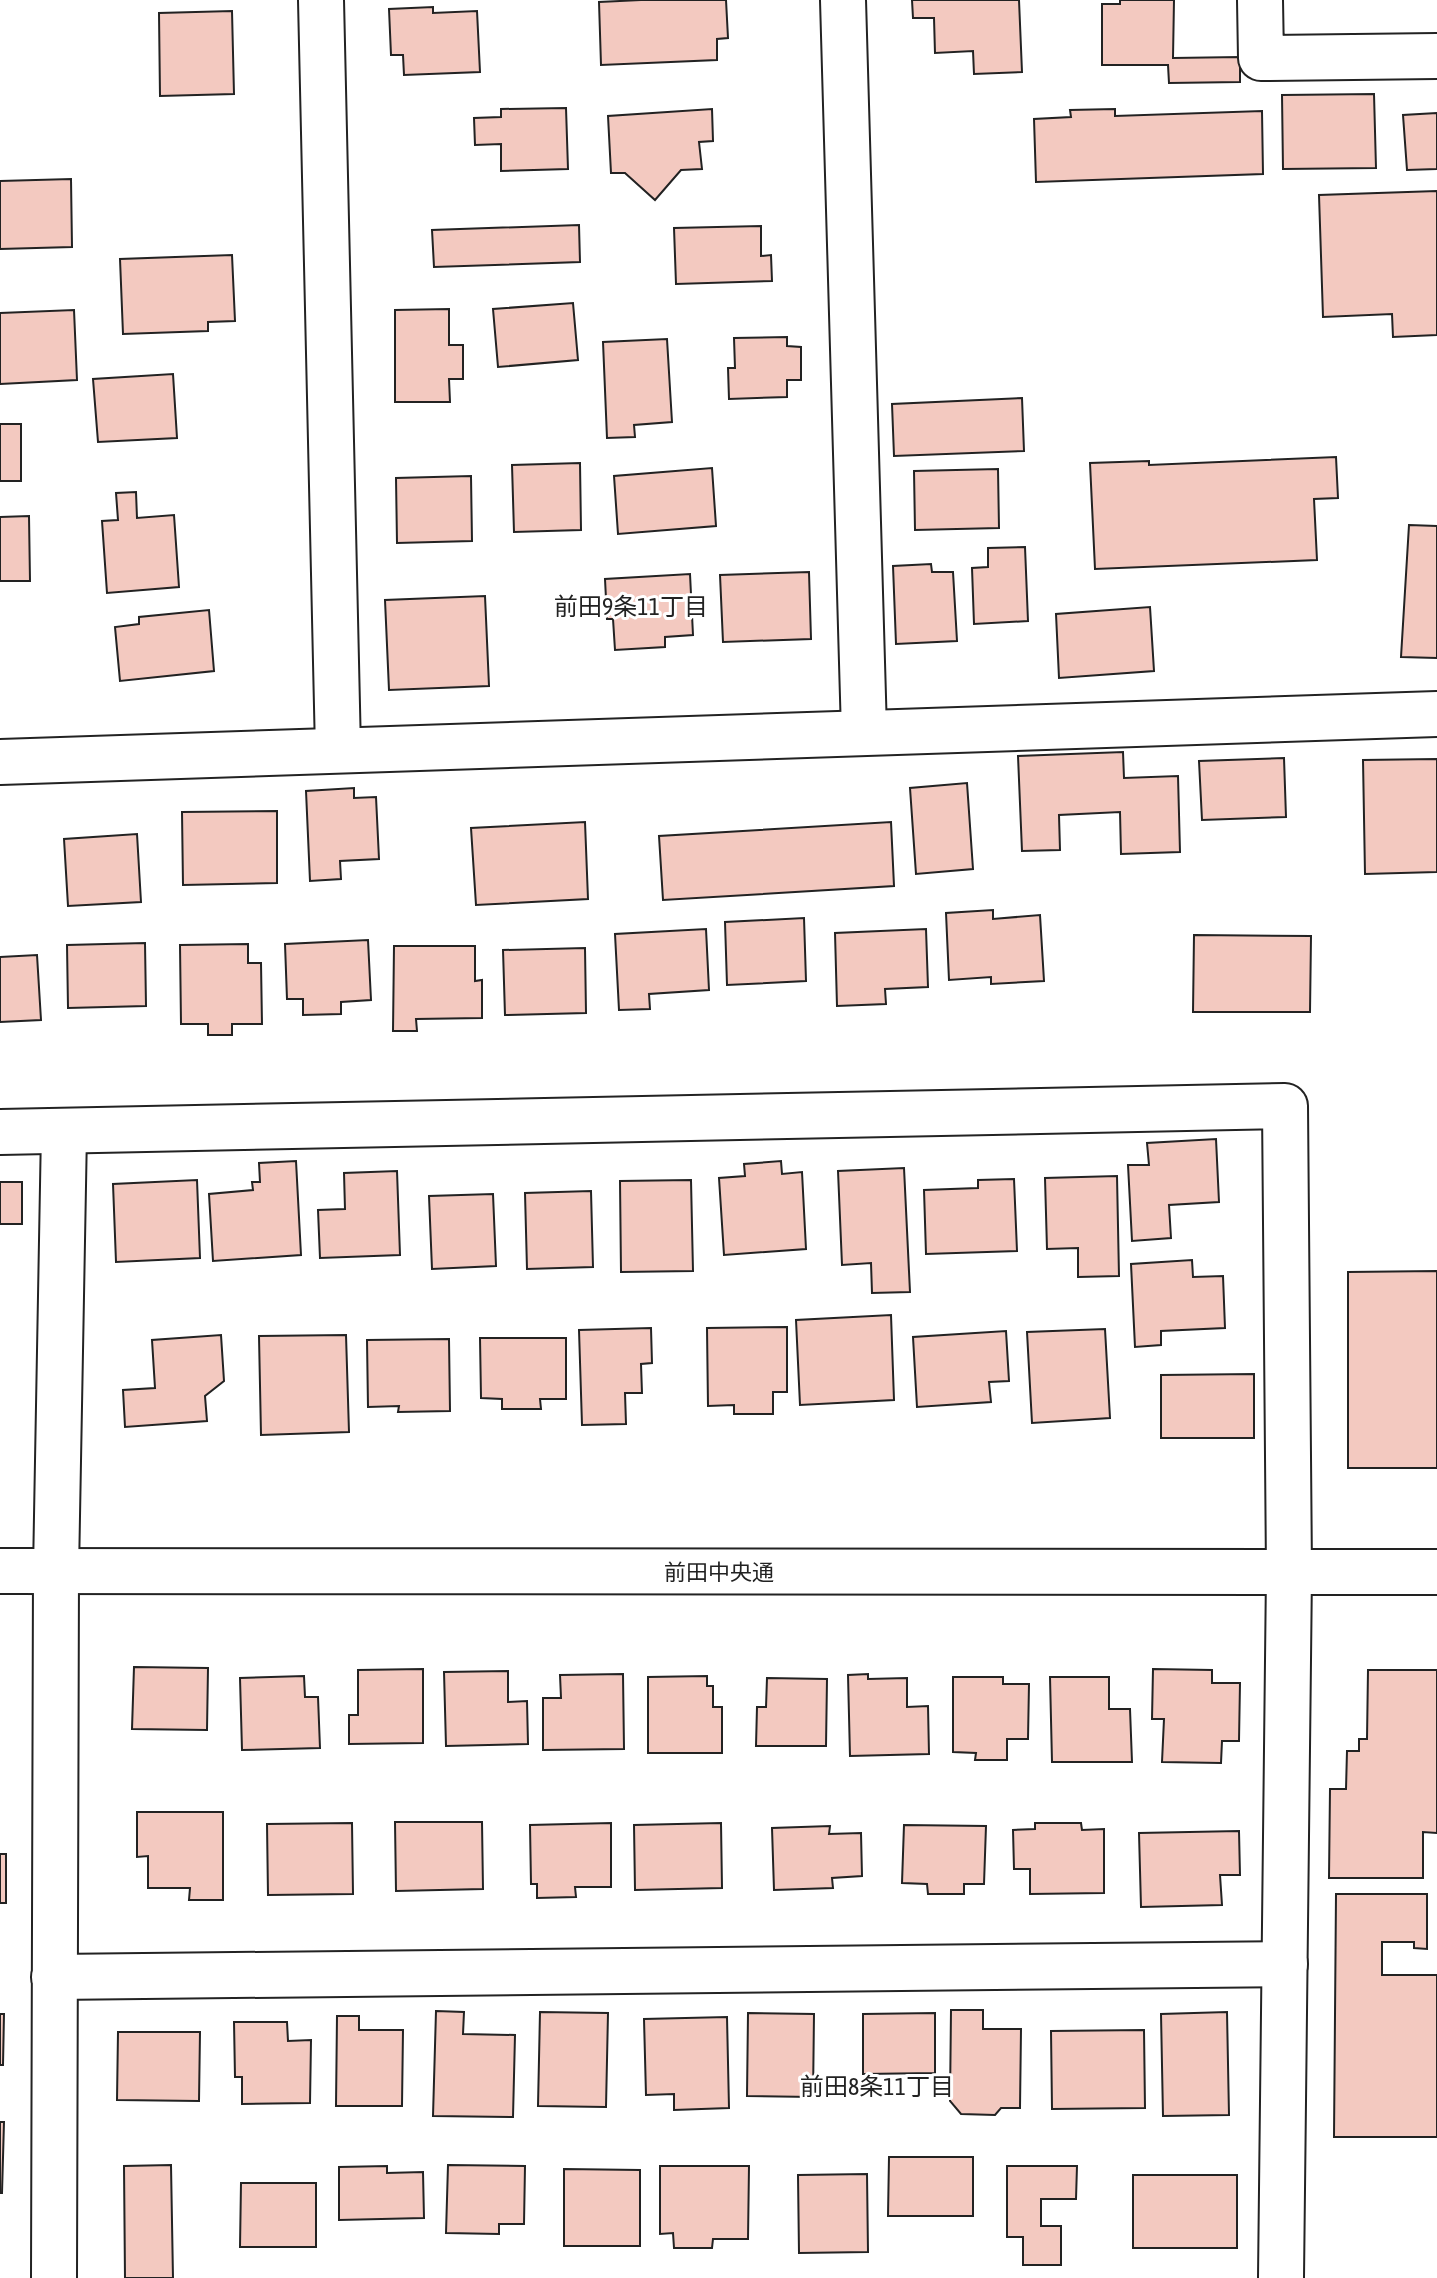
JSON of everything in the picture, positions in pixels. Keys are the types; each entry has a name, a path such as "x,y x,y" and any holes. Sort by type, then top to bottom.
{"street":[{"path":"321,0 338,750"},
{"path":"843,0 864,732"},
{"path":"1260,0 1261,58 1437,56"},
{"path":"0,762 1437,714"},
{"path":"0,1132 1285,1106 1289,1572 1281,2278"},
{"path":"54,2278 56,1571 64,1131"},
{"name":"前田中央通","path":"0,1571 1437,1572"},
{"path":"54,1977 1285,1964"}],"building":[{"path":"726,0 728,38 717,39 717,60 601,65 599,2"},
{"path":"912,0 1019,0 1022,72 974,74 973,51 935,53 934,18 913,18"},
{"path":"1120,0 1174,0 1173,58 1240,57 1240,82 1169,83 1168,65 1102,65 1102,4 1120,4"},
{"path":"433,7 433,13 477,11 480,72 404,75 403,55 391,55 389,9"},
{"path":"232,11 234,94 160,96 159,13"},
{"path":"1374,94 1376,168 1283,169 1282,95"},
{"path":"566,108 568,169 501,171 501,144 475,145 474,118 501,117 501,109"},
{"path":"712,109 713,141 699,142 702,169 681,170 655,200 625,173 611,173 608,116"},
{"path":"1115,109 1115,116 1262,111 1263,174 1036,182 1034,119 1071,117 1070,110"},
{"path":"1437,113 1437,169 1407,170 1403,115"},
{"path":"71,179 72,247 0,249 0,181"},
{"path":"1437,191 1437,335 1393,337 1392,314 1323,317 1319,195"},
{"path":"579,225 580,262 434,267 432,230"},
{"path":"761,226 761,256 771,255 772,281 676,284 674,228"},
{"path":"232,255 235,321 208,322 208,331 123,334 120,259"},
{"path":"573,303 578,360 498,367 493,309"},
{"path":"449,309 449,345 463,345 463,379 449,379 450,402 395,402 395,310"},
{"path":"74,310 77,380 0,384 0,313"},
{"path":"787,337 787,346 801,347 801,380 787,380 787,397 729,399 728,368 735,368 734,338"},
{"path":"667,339 672,422 634,425 635,437 607,438 603,342"},
{"path":"173,374 177,438 98,442 93,379"},
{"path":"1022,398 1024,451 894,456 892,404"},
{"path":"0,424 21,424 21,481 0,481"},
{"path":"1336,457 1338,498 1314,499 1317,560 1095,569 1090,463 1149,461 1149,465"},
{"path":"580,463 581,530 514,532 512,465"},
{"path":"712,468 716,526 618,534 614,476"},
{"path":"998,469 999,528 915,530 914,471"},
{"path":"471,476 472,541 397,543 396,478"},
{"path":"136,492 137,518 174,515 179,587 107,593 102,521 118,520 116,493"},
{"path":"29,516 30,581 0,581 0,517"},
{"path":"1409,525 1437,526 1437,658 1401,657"},
{"path":"1025,547 1028,621 974,624 972,568 988,567 988,548"},
{"path":"931,564 932,572 953,572 957,641 896,644 893,566"},
{"path":"809,572 811,639 723,642 720,575"},
{"path":"690,574 693,635 665,637 665,647 615,650 613,619 607,619 605,579"},
{"path":"485,596 489,686 389,690 385,600"},
{"path":"1150,607 1154,671 1059,678 1056,614"},
{"path":"209,610 214,671 120,681 115,627 139,624 139,617"},
{"path":"1123,752 1124,778 1178,776 1180,852 1121,854 1120,812 1059,815 1060,850 1022,851 1018,756"},
{"path":"1284,758 1286,817 1202,820 1199,761"},
{"path":"1437,759 1437,872 1365,874 1363,760"},
{"path":"967,783 973,869 916,874 910,788"},
{"path":"354,788 354,798 376,797 379,859 340,861 341,879 310,881 306,791"},
{"path":"277,811 277,883 183,885 182,812"},
{"path":"585,822 588,899 476,905 471,828"},
{"path":"891,822 894,886 663,900 659,836"},
{"path":"137,834 141,902 68,906 64,839"},
{"path":"993,910 993,919 1040,915 1044,981 991,984 991,977 949,980 946,913"},
{"path":"804,918 806,981 727,985 725,922"},
{"path":"706,929 709,990 649,994 650,1009 619,1010 615,934"},
{"path":"926,929 928,987 885,989 886,1004 837,1006 835,933"},
{"path":"1194,935 1311,936 1310,1012 1193,1012"},
{"path":"368,940 371,1000 341,1002 341,1014 303,1015 303,999 287,999 285,944"},
{"path":"145,943 146,1006 68,1008 67,945"},
{"path":"248,944 248,963 261,963 262,1024 232,1024 232,1035 208,1035 208,1024 181,1024 180,945"},
{"path":"394,946 475,946 475,981 482,980 482,1018 416,1019 417,1031 393,1031"},
{"path":"585,948 586,1013 505,1015 503,950"},
{"path":"37,955 41,1020 0,1022 0,957"},
{"path":"1216,1139 1219,1202 1169,1205 1171,1238 1132,1241 1128,1165 1149,1165 1147,1143"},
{"path":"296,1161 301,1255 213,1261 209,1194 253,1190 252,1182 260,1182 259,1163"},
{"path":"781,1161 782,1174 802,1172 806,1249 724,1255 719,1178 745,1176 744,1164"},
{"path":"904,1168 910,1292 872,1293 871,1263 842,1265 838,1171"},
{"path":"397,1171 400,1255 320,1258 318,1210 345,1209 344,1173"},
{"path":"1117,1176 1119,1276 1078,1277 1078,1248 1047,1249 1045,1178"},
{"path":"1014,1179 1017,1251 926,1254 924,1190 978,1188 978,1180"},
{"path":"197,1180 200,1258 116,1262 113,1184"},
{"path":"691,1180 693,1271 621,1272 620,1181"},
{"path":"0,1182 22,1182 22,1224 0,1224"},
{"path":"591,1191 593,1267 527,1269 525,1193"},
{"path":"493,1194 496,1266 432,1269 429,1196"},
{"path":"1192,1260 1193,1277 1223,1276 1225,1328 1161,1331 1161,1345 1135,1347 1131,1264"},
{"path":"1437,1271 1437,1468 1348,1468 1348,1272"},
{"path":"891,1315 894,1400 800,1405 796,1320"},
{"path":"787,1327 787,1392 773,1392 773,1414 734,1414 734,1405 708,1406 707,1328"},
{"path":"651,1328 652,1363 641,1364 642,1393 625,1393 626,1424 582,1425 579,1330"},
{"path":"1105,1329 1110,1418 1032,1423 1027,1332"},
{"path":"1006,1331 1009,1381 989,1382 991,1402 917,1407 913,1337"},
{"path":"221,1335 224,1381 205,1396 207,1421 125,1427 123,1390 155,1388 152,1340"},
{"path":"346,1335 349,1432 261,1435 259,1336"},
{"path":"480,1338 566,1338 566,1399 540,1399 541,1409 502,1409 502,1399 481,1398"},
{"path":"449,1339 450,1411 398,1412 399,1406 368,1407 367,1340"},
{"path":"1254,1374 1254,1438 1161,1438 1161,1375"},
{"path":"134,1667 208,1668 207,1730 132,1729"},
{"path":"423,1669 423,1743 349,1744 349,1715 358,1715 358,1670"},
{"path":"1153,1669 1212,1670 1212,1683 1240,1683 1239,1741 1222,1741 1221,1763 1162,1762 1164,1719 1152,1719"},
{"path":"1368,1670 1437,1670 1437,1833 1423,1832 1423,1878 1329,1878 1330,1789 1346,1789 1347,1751 1359,1751 1359,1739 1367,1739"},
{"path":"508,1671 508,1702 527,1701 528,1744 446,1746 444,1672"},
{"path":"623,1674 624,1749 543,1750 543,1698 561,1698 560,1675"},
{"path":"868,1674 868,1679 907,1678 907,1707 928,1706 929,1754 850,1756 848,1675"},
{"path":"304,1676 305,1697 318,1697 320,1748 242,1750 240,1678"},
{"path":"707,1676 707,1686 713,1686 713,1707 722,1707 722,1753 648,1753 648,1677"},
{"path":"953,1677 1003,1677 1003,1684 1029,1684 1028,1739 1007,1739 1007,1760 975,1760 976,1753 953,1752"},
{"path":"1050,1677 1109,1677 1109,1709 1130,1709 1132,1762 1052,1762"},
{"path":"767,1678 827,1679 826,1746 756,1746 757,1707 766,1707"},
{"path":"137,1812 223,1812 223,1900 189,1900 190,1888 148,1888 148,1856 137,1857"},
{"path":"395,1822 482,1822 483,1889 396,1891"},
{"path":"352,1823 353,1894 268,1895 267,1824"},
{"path":"611,1823 611,1887 575,1887 576,1897 537,1898 537,1884 531,1884 530,1825"},
{"path":"721,1823 722,1888 635,1890 634,1825"},
{"path":"1035,1823 1081,1823 1082,1830 1104,1829 1104,1893 1030,1894 1030,1869 1014,1869 1013,1830 1035,1829"},
{"path":"904,1825 986,1826 984,1884 964,1884 964,1894 928,1894 927,1884 902,1883"},
{"path":"830,1826 829,1834 861,1833 862,1876 832,1878 833,1888 774,1890 772,1828"},
{"path":"1239,1831 1240,1875 1220,1875 1222,1905 1141,1907 1139,1833"},
{"path":"0,1854 6,1854 6,1903 0,1903"},
{"path":"1336,1894 1427,1894 1427,1949 1414,1948 1414,1942 1382,1942 1382,1975 1437,1975 1437,2137 1334,2137"},
{"path":"951,2010 983,2010 983,2029 1021,2029 1020,2108 1001,2108 995,2115 961,2114 950,2101"},
{"path":"436,2011 464,2012 463,2034 515,2035 513,2117 433,2116"},
{"path":"540,2012 608,2013 606,2107 538,2106"},
{"path":"1227,2012 1229,2115 1163,2116 1161,2014"},
{"path":"748,2013 814,2014 813,2097 747,2096"},
{"path":"935,2013 935,2073 863,2074 863,2014"},
{"path":"0,2014 4,2014 3,2065 0,2065"},
{"path":"337,2016 359,2016 359,2030 403,2030 402,2106 336,2106"},
{"path":"727,2017 729,2108 674,2110 674,2094 646,2095 644,2019"},
{"path":"234,2022 287,2022 288,2041 311,2040 310,2103 242,2104 242,2077 235,2077"},
{"path":"1144,2030 1145,2108 1052,2109 1051,2031"},
{"path":"118,2032 200,2032 199,2101 117,2100"},
{"path":"0,2122 4,2122 2,2193 0,2193"},
{"path":"889,2157 973,2157 973,2216 888,2216"},
{"path":"171,2165 173,2278 125,2278 124,2166"},
{"path":"448,2165 525,2166 524,2224 499,2224 499,2234 446,2233"},
{"path":"387,2166 387,2173 423,2172 424,2218 339,2220 339,2167"},
{"path":"660,2166 749,2166 748,2239 713,2239 712,2248 674,2248 673,2233 660,2234"},
{"path":"1007,2166 1077,2166 1076,2199 1041,2199 1041,2226 1061,2226 1061,2265 1023,2265 1023,2237 1007,2237"},
{"path":"564,2169 640,2170 640,2246 564,2246"},
{"path":"867,2174 868,2252 799,2253 798,2175"},
{"path":"1133,2175 1237,2175 1237,2248 1133,2248"},
{"path":"241,2183 316,2183 316,2247 240,2247"}],"district":[{"name":"前田9条11丁目","path":"631,606"},
{"name":"前田8条11丁目","path":"877,2086"}]}
